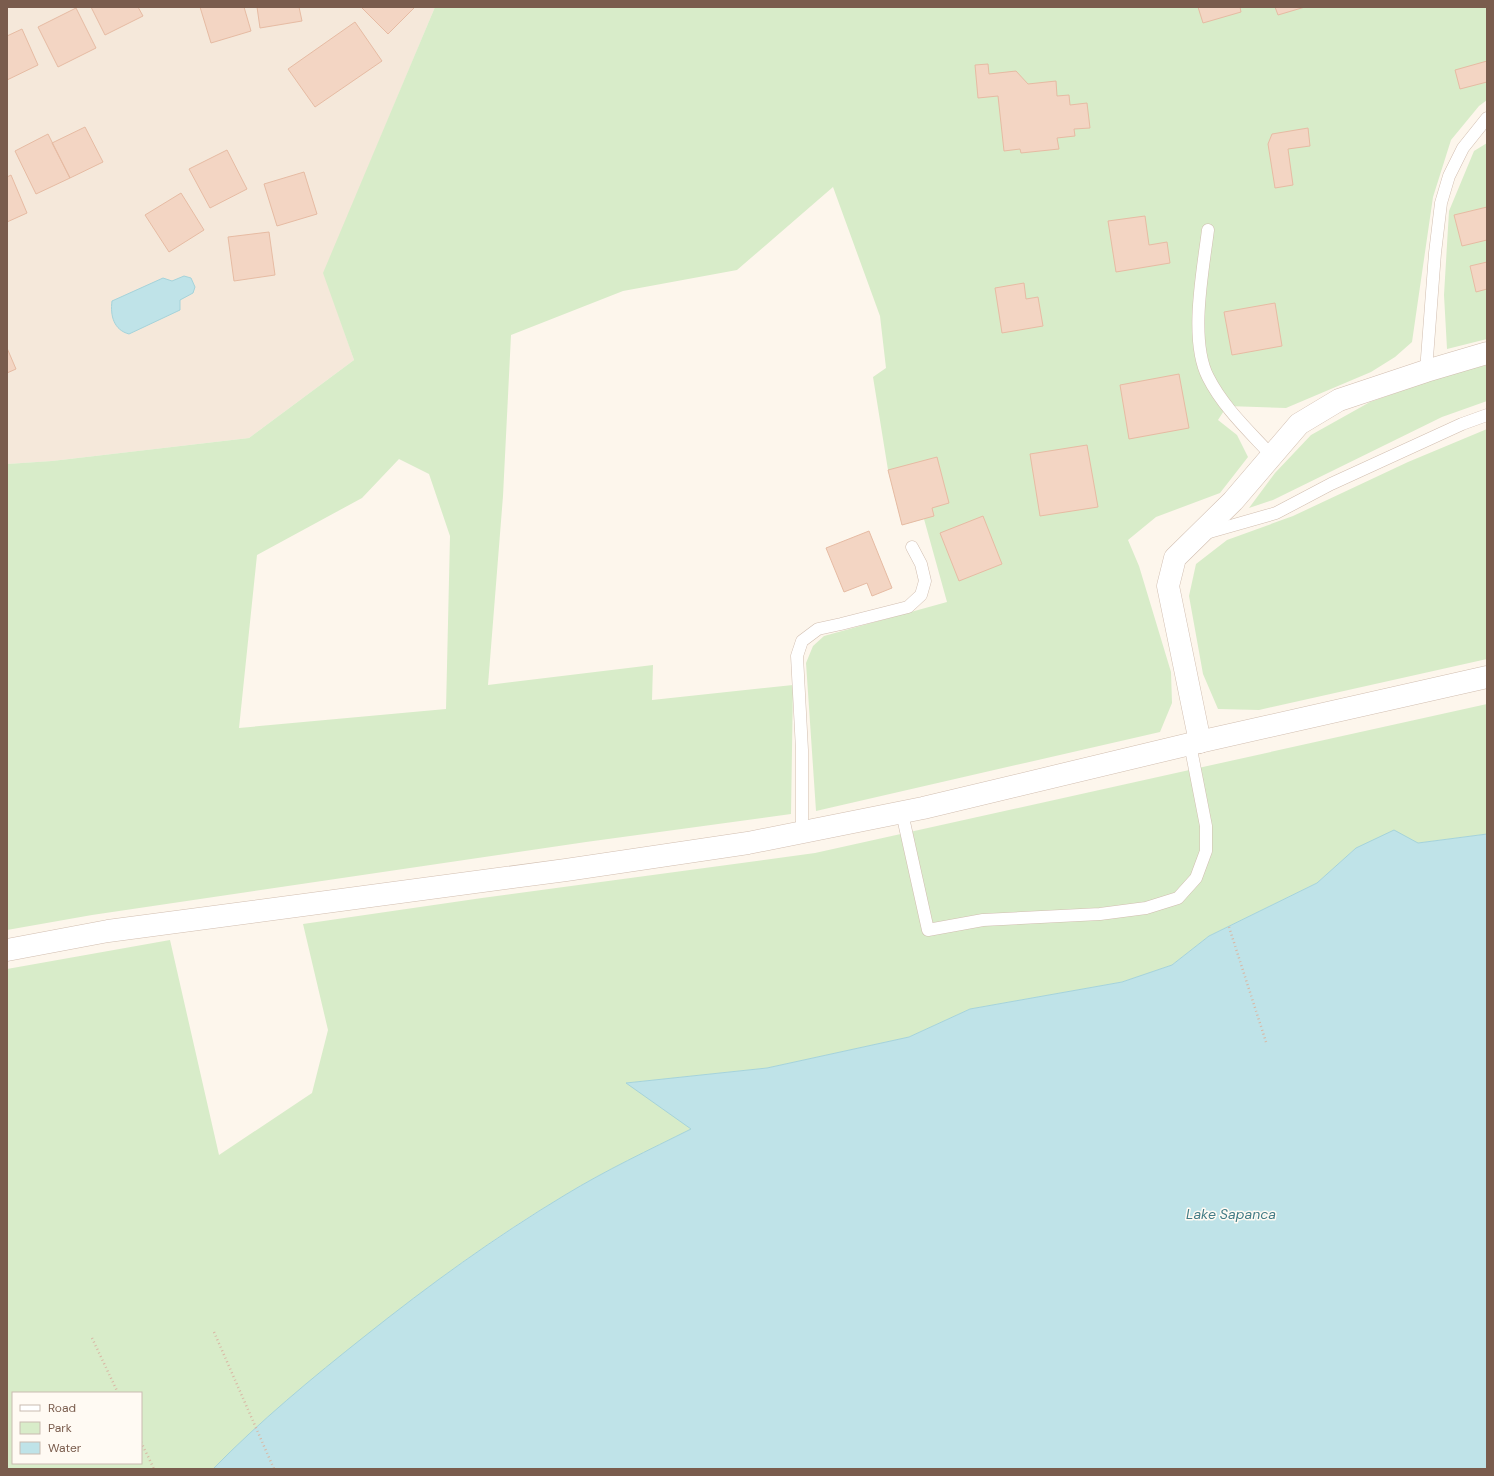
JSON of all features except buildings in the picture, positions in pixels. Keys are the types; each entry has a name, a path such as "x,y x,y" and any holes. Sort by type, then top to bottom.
{"street":[{"path":"1195,743 1168,586 1175,558 1232,501 1299,424 1339,400 1426,371 1487,353"},
{"path":"7,950 108,931 566,870 748,843 902,813 1195,743 1487,677"}],"lane":[{"path":"1426,371 1435,252 1441,203 1449,176 1463,148 1487,118"},
{"path":"1208,230 1199,314 1200,352 1207,377 1227,406 1271,455"},
{"path":"1197,535 1276,513 1331,484 1462,424 1487,415"},
{"path":"802,833 802,750 797,656 802,641 818,628 841,624 908,607 921,595 925,581 921,564 912,547"},
{"path":"902,813 928,930 983,920 1100,914 1146,908 1178,898 1196,878 1206,851 1206,826 1195,743"}],"path":[{"path":"1229,927 1266,1042"},
{"path":"214,1332 274,1469"},
{"path":"92,1338 118,1392"},
{"path":"142,1444 154,1469"}],"shaded area":[{"path":"7,7 435,7 324,273 354,360 249,438 52,461 7,464"}],"green space":[{"path":"435,7 1487,7 1487,100 1479,106 1451,140 1433,197 1412,342 1395,357 1371,372 1286,408 1227,406 1218,420 1237,435 1248,457 1220,493 1156,517 1128,540 1139,566 1171,672 1172,703 1160,732 816,811 806,663 813,646 824,636 947,602 924,519 902,525 888,470 873,377 886,368 880,316 833,187 737,270 623,291 511,335 503,496 488,685 653,665 652,700 793,685 791,814 586,842 92,915 7,930 7,464 52,461 249,438 354,360 323,273","holes":["399,459 429,474 450,536 446,709 239,728 257,555 362,498"]},
{"path":"1487,143 1487,339 1447,349 1444,295 1449,211 1474,151"},
{"path":"1487,365 1487,401 1442,417 1273,500 1249,508 1275,473 1311,435 1370,402 1449,374"},
{"path":"1487,429 1487,659 1259,710 1218,709 1203,674 1189,596 1196,564 1227,540 1293,516 1408,462"},
{"path":"1487,704 1487,834 1418,843 1356,848 1317,883 1209,936 1172,965 1122,982 970,1009 909,1037 767,1068 627,1083 692,1129 628,1160 580,1186 487,1245 412,1300 324,1369 267,1418 213,1469 7,1469 7,969 170,940 219,1155 312,1093 328,1030 303,924 815,853"}],"water":[{"path":"184,276 191,278 195,287 193,293 180,300 180,310 129,334 120,329 114,322 112,301 163,278 172,281"},
{"name":"Lake Sapanca","path":"1394,830 1418,843 1487,834 1487,1469 213,1469 249,1434 306,1384 389,1317 463,1262 539,1211 580,1186 628,1160 691,1129 626,1083 767,1068 909,1037 970,1009 1122,982 1172,965 1209,936 1317,883 1356,848"}]}
